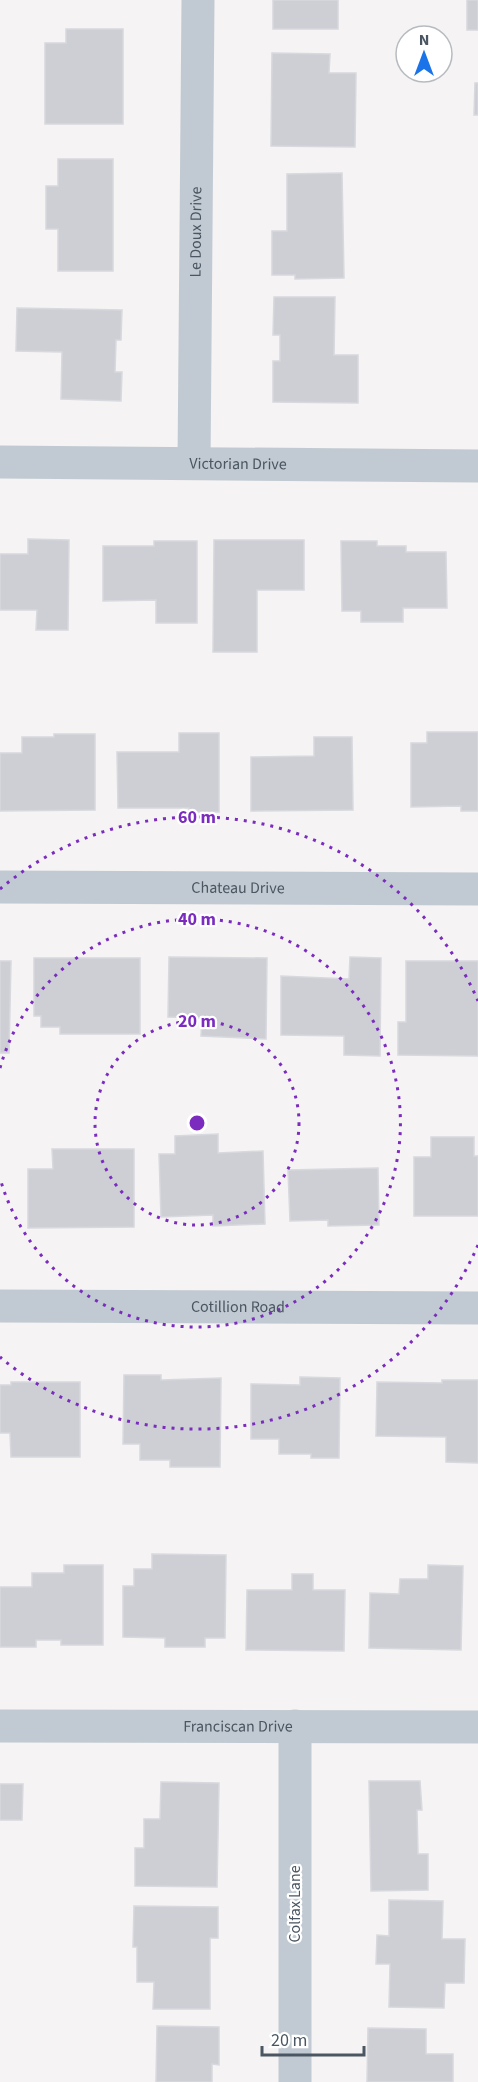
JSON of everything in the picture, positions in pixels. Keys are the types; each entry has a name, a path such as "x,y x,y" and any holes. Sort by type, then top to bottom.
{"street":[{"name":"Le Doux Drive","path":"194,463 198,0"},
{"name":"Victorian Drive","path":"0,462 478,466"},
{"name":"Chateau Drive","path":"0,887 478,889"},
{"name":"Cotillion Road","path":"0,1306 478,1308"},
{"name":"Franciscan Drive","path":"0,1726 478,1727"},
{"name":"Colfax Lane","path":"295,1726 295,2082"}],"building":[{"path":"273,0 338,0 338,29 273,29"},
{"path":"467,0 478,0 478,30 467,30"},
{"path":"66,29 123,29 123,124 45,124 45,43 66,43"},
{"path":"272,53 330,54 329,73 356,73 355,147 271,146"},
{"path":"475,83 478,83 478,115 474,115"},
{"path":"58,159 113,159 113,271 58,271 58,229 46,229 46,186 58,186"},
{"path":"342,173 344,278 295,279 295,275 272,275 272,231 287,231 287,174"},
{"path":"274,297 335,297 334,355 358,355 358,403 273,402 273,361 280,361 280,335 273,335"},
{"path":"17,308 122,310 121,340 116,340 115,372 122,372 121,401 61,399 62,352 16,351"},
{"path":"28,539 69,540 68,630 36,630 37,610 0,610 0,554 28,554"},
{"path":"214,540 304,540 304,590 257,590 257,652 213,652"},
{"path":"154,541 197,541 197,623 156,623 156,600 103,601 103,546 154,546"},
{"path":"341,541 377,541 377,546 406,546 406,552 446,552 447,608 403,608 403,622 361,622 361,611 342,611"},
{"path":"427,732 478,732 478,811 461,811 461,806 411,807 411,743 427,743"},
{"path":"179,733 219,733 219,812 189,812 189,808 118,808 117,752 179,752"},
{"path":"54,734 95,734 95,810 0,811 0,753 22,753 22,737 54,737"},
{"path":"314,737 352,737 353,810 251,811 251,757 314,756"},
{"path":"169,957 267,958 266,1039 201,1036 202,1018 168,1017"},
{"path":"350,957 381,958 380,1056 344,1055 344,1036 281,1035 281,976 349,979"},
{"path":"34,958 140,958 140,1034 60,1034 60,1027 41,1027 41,1016 34,1016"},
{"path":"0,961 11,961 9,1053 0,1053"},
{"path":"406,961 478,961 478,1056 398,1055 398,1022 406,1022"},
{"path":"218,1134 218,1153 263,1151 265,1224 213,1226 213,1215 161,1217 159,1154 175,1154 175,1136"},
{"path":"431,1137 474,1137 474,1156 478,1156 478,1216 414,1216 414,1157 431,1157"},
{"path":"52,1149 134,1149 134,1227 28,1228 28,1169 53,1169"},
{"path":"378,1168 379,1225 328,1226 328,1220 290,1221 288,1170"},
{"path":"124,1375 161,1375 161,1380 221,1378 220,1467 170,1467 170,1460 140,1460 140,1444 123,1444"},
{"path":"300,1377 340,1378 339,1458 311,1458 311,1454 279,1454 279,1439 251,1439 251,1384 300,1385"},
{"path":"442,1380 478,1380 478,1463 446,1462 446,1437 376,1436 377,1382 442,1383"},
{"path":"11,1382 80,1382 80,1457 11,1457 10,1433 0,1433 0,1385 11,1385"},
{"path":"152,1554 226,1555 225,1638 205,1638 205,1647 165,1647 165,1638 123,1637 123,1586 134,1586 134,1569 152,1569"},
{"path":"64,1565 103,1565 103,1645 61,1645 61,1640 36,1640 36,1647 0,1647 0,1587 32,1587 32,1573 64,1573"},
{"path":"428,1565 463,1566 461,1650 369,1648 370,1593 399,1594 400,1579 428,1579"},
{"path":"292,1574 313,1574 313,1590 345,1590 344,1651 246,1650 247,1590 292,1590"},
{"path":"369,1781 420,1781 422,1810 417,1810 418,1854 428,1854 428,1890 371,1891"},
{"path":"161,1782 219,1783 217,1887 135,1886 135,1848 144,1848 144,1819 160,1819"},
{"path":"0,1784 23,1784 22,1820 0,1820"},
{"path":"389,1900 443,1901 442,1939 465,1939 464,1983 445,1983 444,2008 389,2007 390,1964 376,1964 377,1935 389,1936"},
{"path":"134,1906 218,1907 218,1938 210,1938 210,2009 153,2009 154,1982 137,1982 137,1947 133,1947"},
{"path":"157,2026 219,2027 219,2065 212,2064 212,2082 156,2082"},
{"path":"368,2028 426,2029 426,2054 453,2054 453,2082 367,2082"}]}
